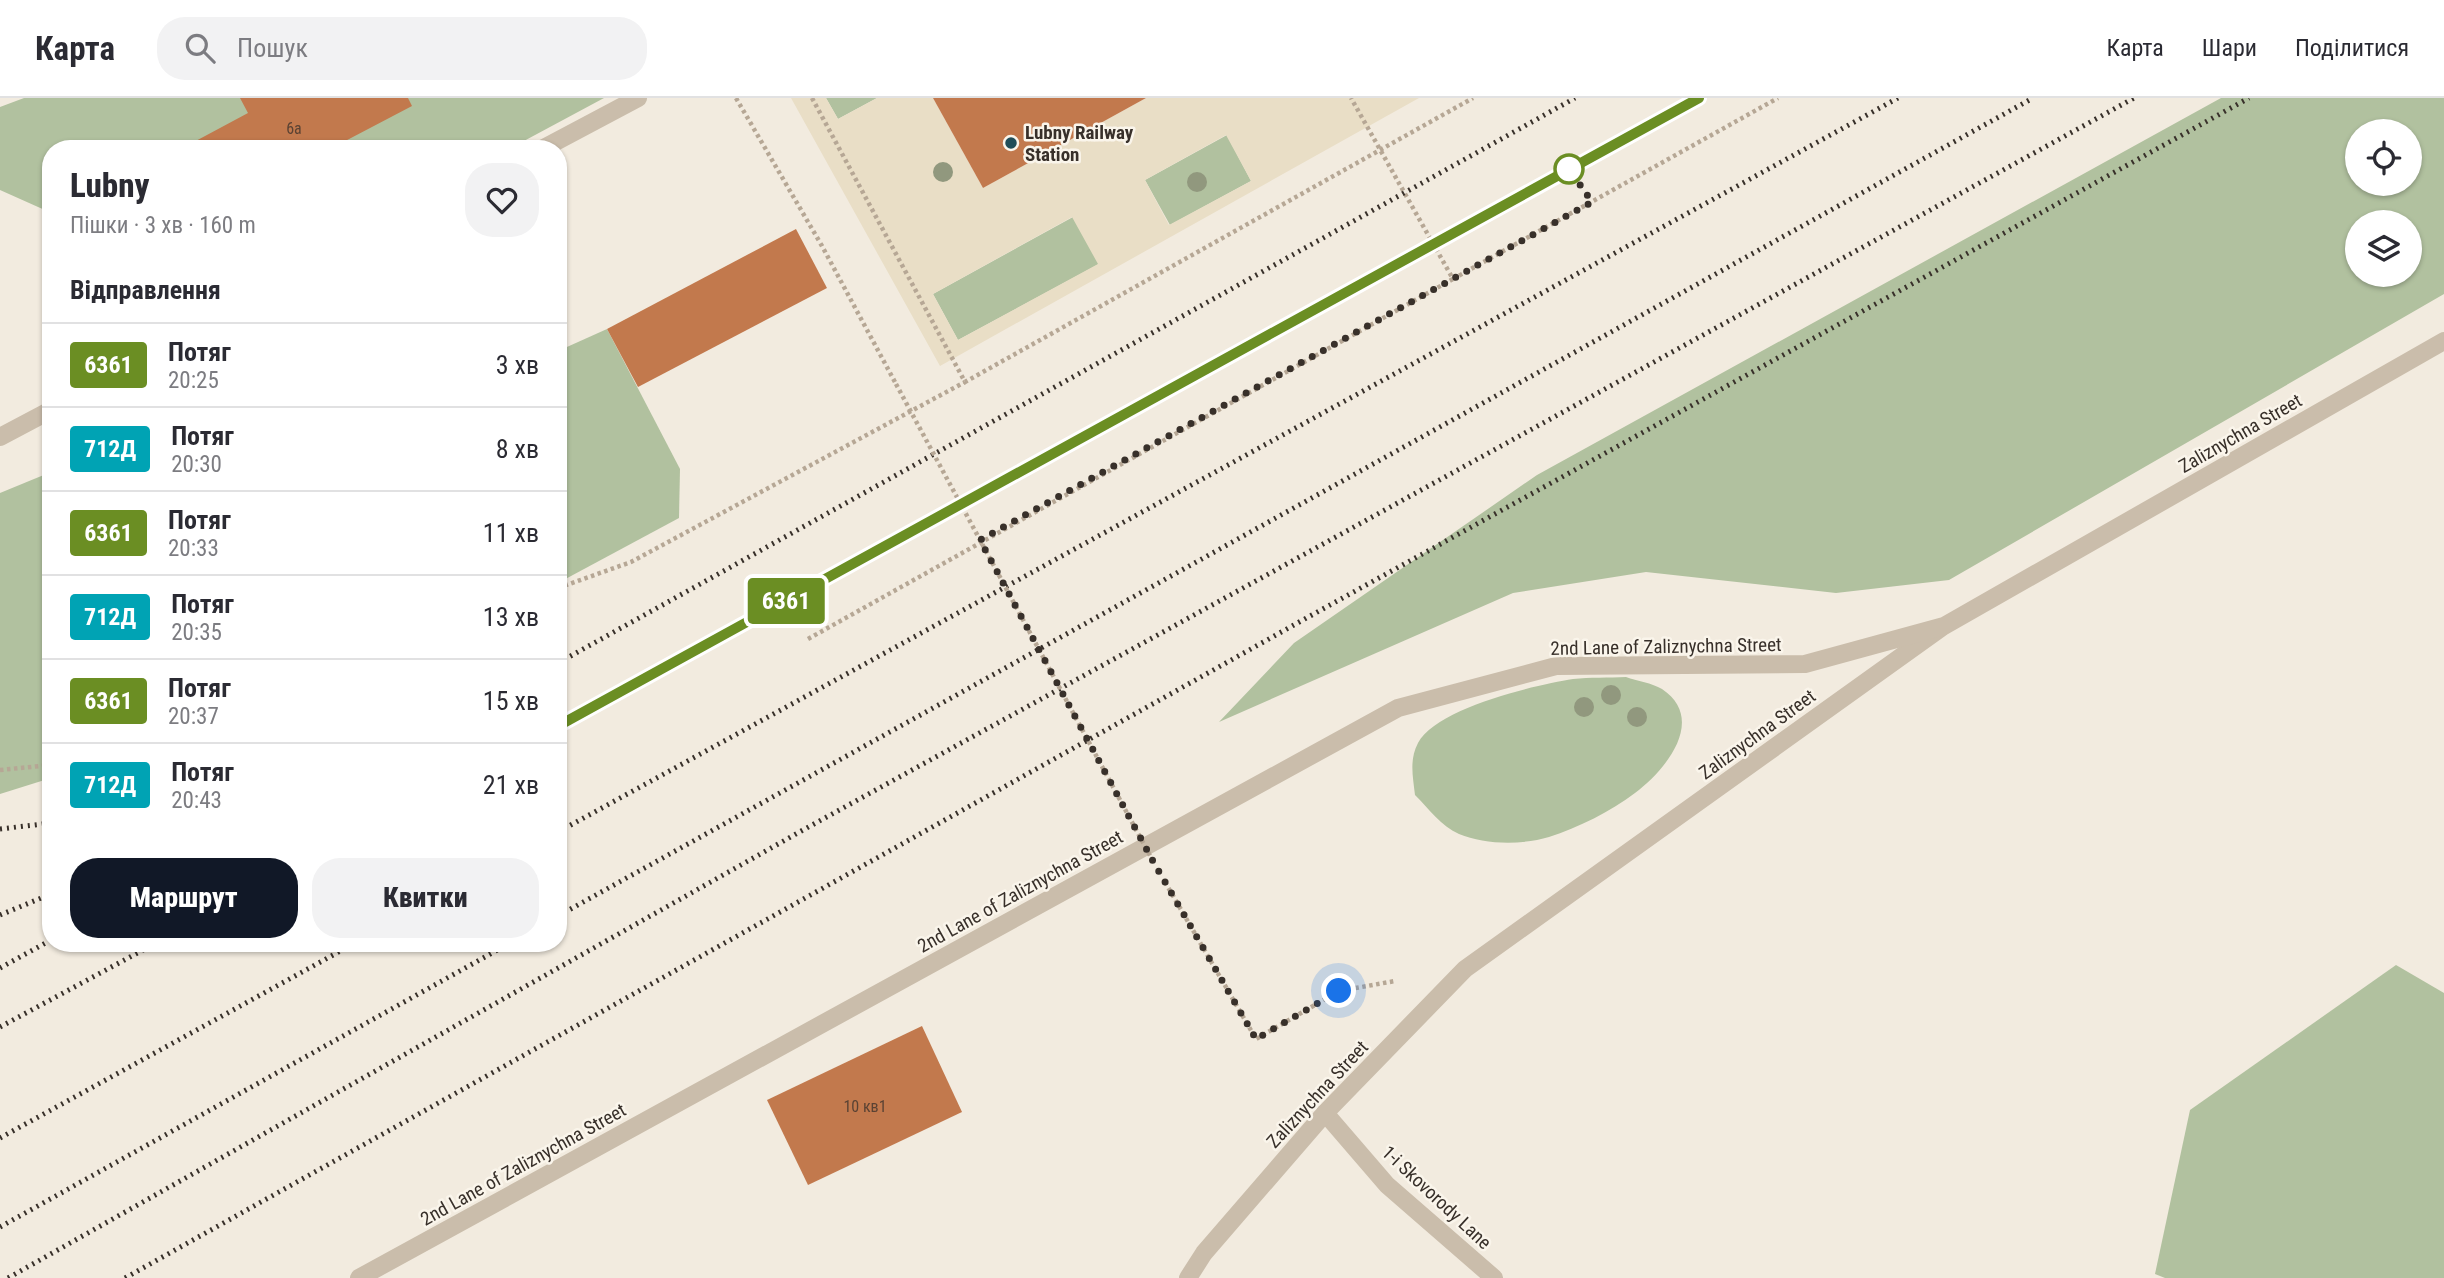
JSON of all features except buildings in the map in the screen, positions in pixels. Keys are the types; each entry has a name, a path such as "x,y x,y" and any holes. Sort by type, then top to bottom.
{"street":[{"path":"559,140 638,98"},
{"name":"Zaliznychna Street","path":"1188,1278 1204,1253 1325,1114 1465,969 1944,626 2444,341"},
{"path":"0,437 42,415"},
{"name":"2nd Lane of Zaliznychna Street","path":"359,1278 1398,708 1556,666 1805,664 1944,626"},
{"name":"1-i Skovorody Lane","path":"1325,1114 1387,1185 1494,1278"}],"path":[{"path":"812,98 965,383"},
{"path":"1351,98 1453,279"},
{"path":"567,585 631,562 965,383 1473,98"},
{"path":"808,639 980,540 1778,98"},
{"path":"739,99 822,246 1154,863 1256,1039 1339,991"},
{"path":"0,770 42,766"}],"green space":[{"path":"24,98 604,98 526,140 42,140 42,209 0,190 0,107"},
{"path":"826,98 877,98 838,119"},
{"path":"2221,98 2444,98 2444,294 1949,580 1836,593 1646,572 1513,593 1219,722 1294,643 1537,475"},
{"path":"1227,135 1251,181 1170,225 1145,180"},
{"path":"1073,217 1099,264 958,340 933,294"},
{"path":"607,329 680,469 679,518 567,578 567,347"},
{"path":"42,476 42,781 0,794 0,493"},
{"path":"1626,677 1658,687 1675,701 1681,715 1681,729 1677,744 1659,771 1635,793 1605,812 1571,829 1539,840 1492,842 1469,838 1453,831 1415,795 1412,769 1415,749 1428,730 1444,719 1488,700 1535,687 1573,679"},
{"path":"2396,965 2444,993 2444,1278 2165,1278 2155,1274 2190,1110"}],"shaded area":[{"path":"791,98 826,98 838,119 877,98 933,98 983,188 1146,98 1419,98 940,366","holes":["1226,135 1251,181 1169,225 1145,180","1072,217 1098,264 958,340 933,294"]}],"railway":[{"path":"567,658 1575,98"},
{"path":"567,721 1699,98"},
{"path":"567,827 1898,98"},
{"path":"567,911 2033,98"},
{"path":"8,1278 803,830 2134,98"},
{"path":"125,1278 1310,616 2249,98"},
{"path":"0,829 42,824"},
{"path":"0,915 42,898"},
{"path":"0,968 42,945"},
{"path":"0,1027 139,952"},
{"path":"0,1138 339,952"},
{"path":"0,1227 494,952"}],"train":[{"name":"6361","path":"567,721 1699,98"}],"place":[{"name":"Lubny Railway Station","path":"1011,143"}],"route":[{"path":"1339,991 1256,1039 1154,863 980,540 1592,202 1569,169"}]}
